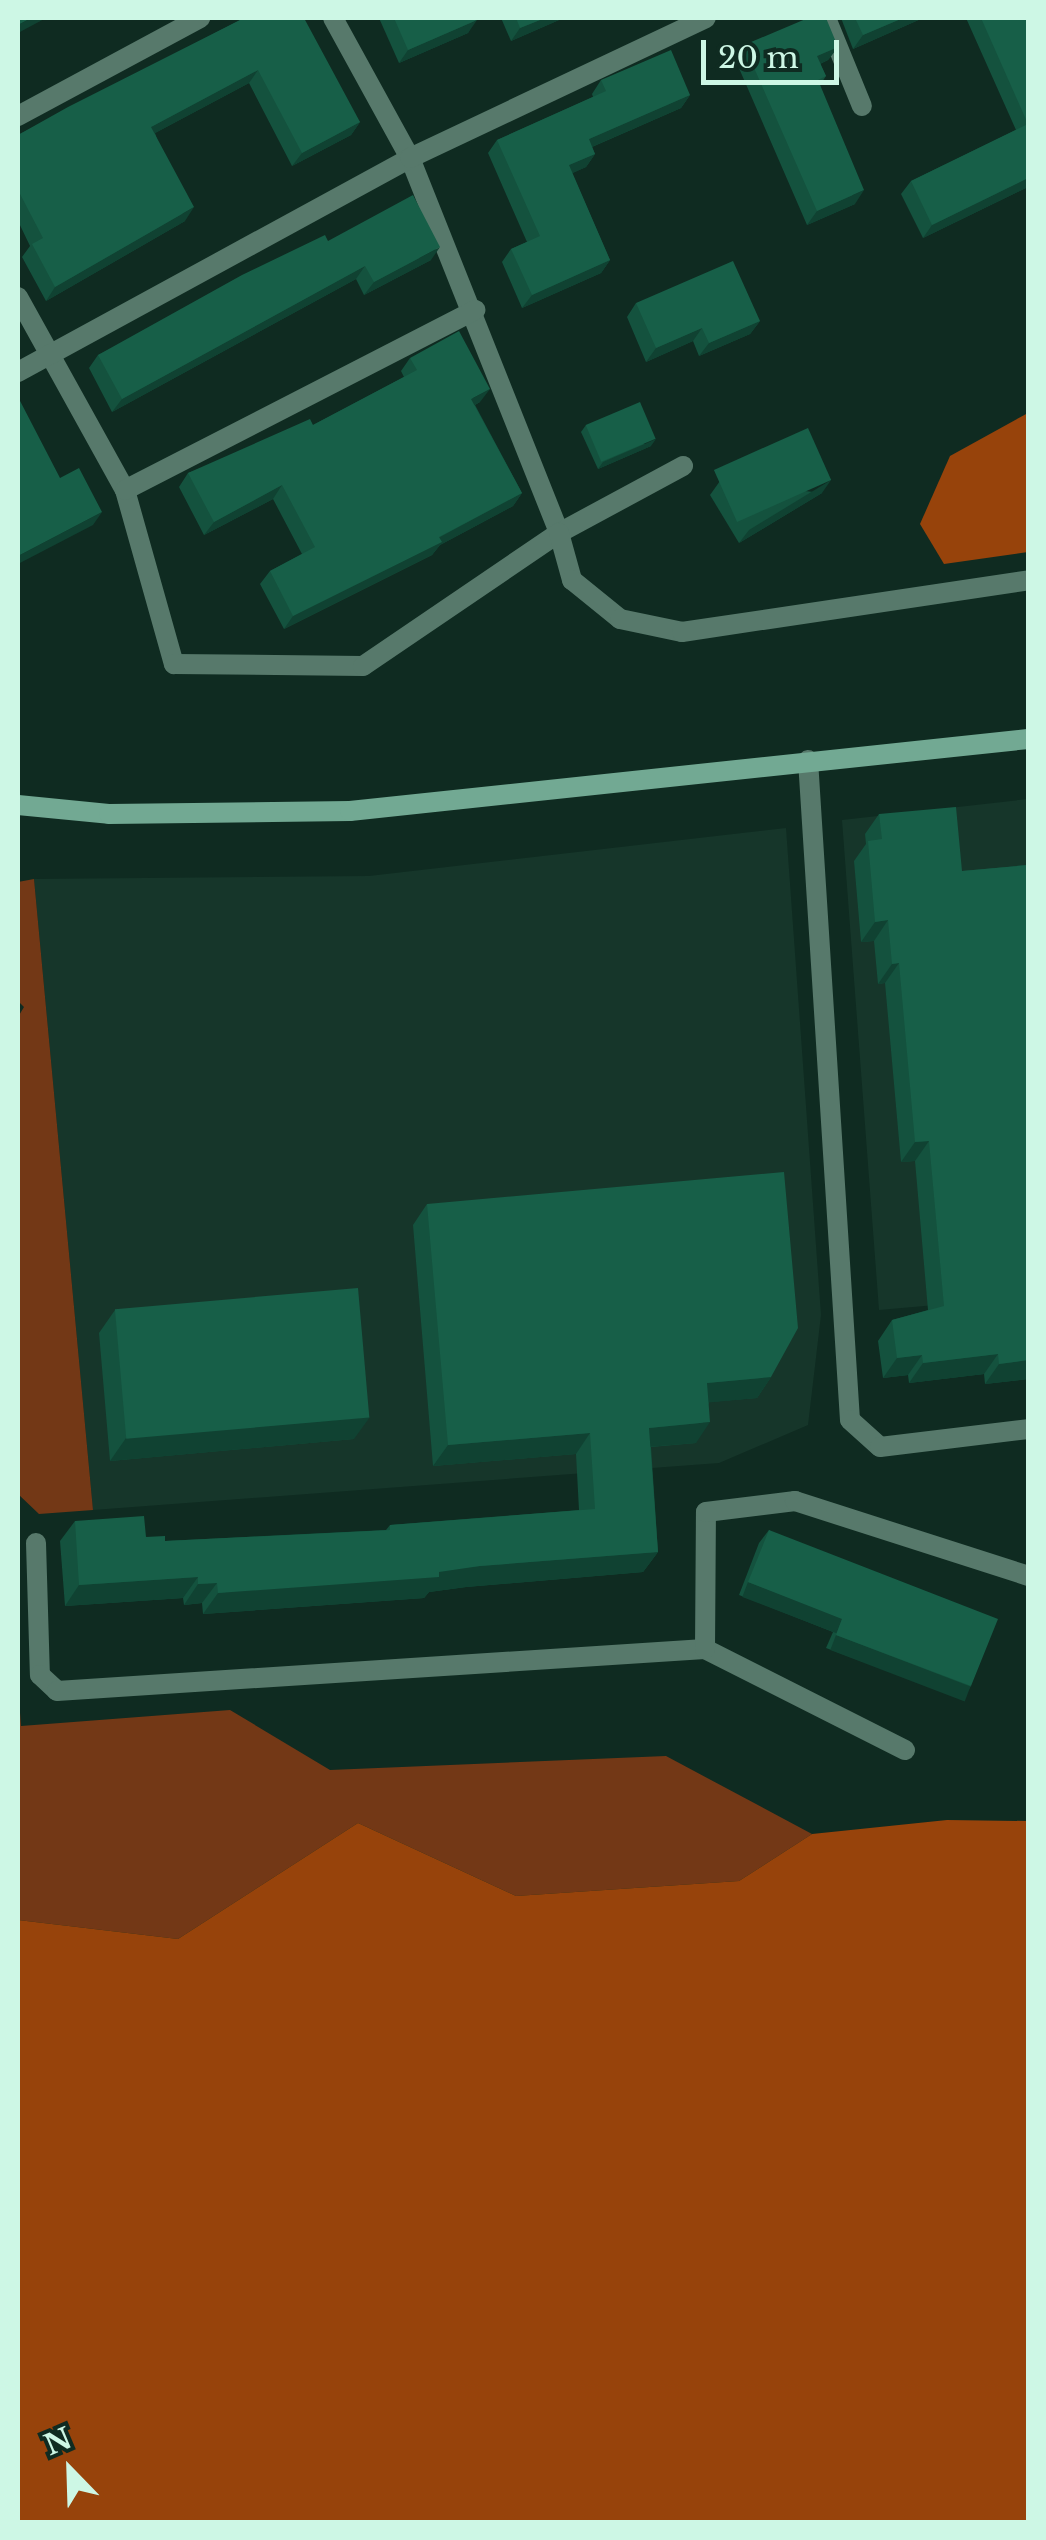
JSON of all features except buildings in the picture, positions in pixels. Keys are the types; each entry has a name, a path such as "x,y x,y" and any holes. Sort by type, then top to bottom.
{"street":[{"path":"18,116 200,18"},
{"path":"332,18 410,158 475,310 572,580 620,620 682,632 1028,580"},
{"path":"18,372 410,158 706,18"},
{"path":"826,18 862,106"},
{"path":"18,296 125,490 174,664 363,666 558,534 683,466"},
{"path":"125,490 475,310"},
{"path":"18,805 109,814 350,811 1028,739"},
{"path":"808,760 850,1420 880,1447 1028,1429"},
{"path":"705,1648 706,1512 795,1502 1028,1576"},
{"path":"36,1543 40,1676 57,1691 705,1648 904,1750"}],"shaded area":[{"path":"1028,413 1028,552 944,564 920,524 950,456"},
{"path":"1028,799 1028,1297 879,1310 842,820"},
{"path":"786,828 821,1315 808,1425 719,1463 93,1510 34,879 369,876"},
{"path":"34,879 93,1510 39,1514 18,1494 18,1017 24,1007 18,1001 18,882"},
{"path":"18,1685 21,1726 230,1710 330,1770 666,1756 812,1834 739,1881 516,1896 358,1823 178,1939 18,1920"},
{"path":"947,1820 1028,1821 1028,2522 18,2522 18,1920 178,1939 358,1823 516,1896 739,1881 812,1834"}]}
